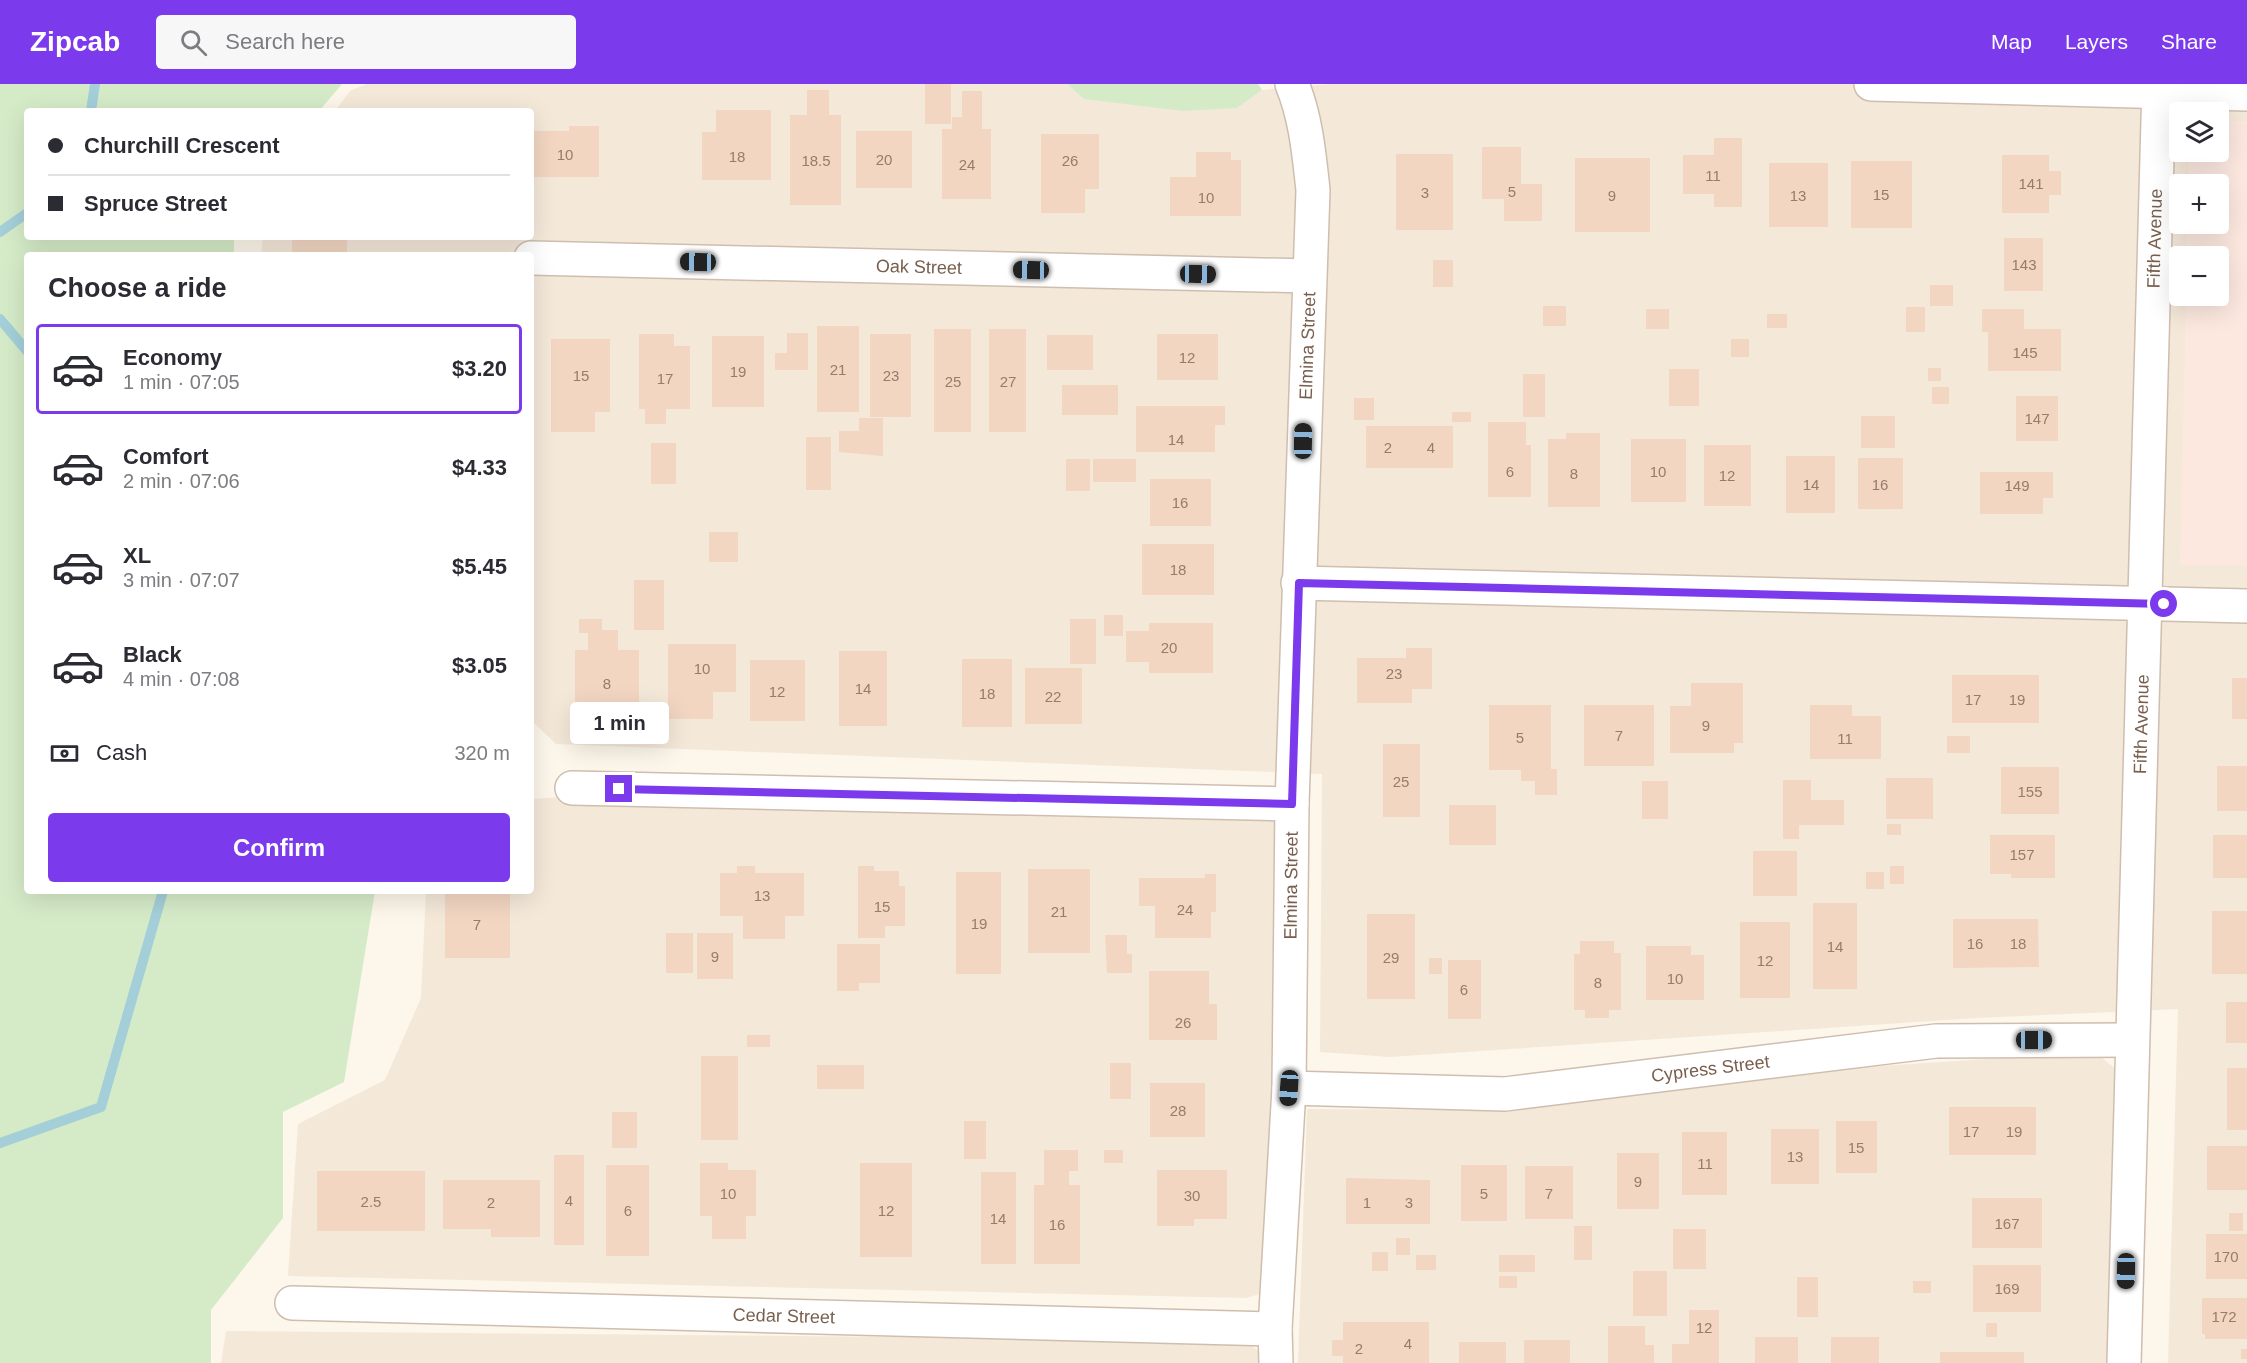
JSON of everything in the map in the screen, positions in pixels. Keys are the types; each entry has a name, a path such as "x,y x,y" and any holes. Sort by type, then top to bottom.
{"street":[{"name":"Elmina Street","path":"1276,1363 1275,1329 1289,1088 1292,804 1308,276 1313,190 1308,146 1299,102 1292,84"},
{"path":"1870,84 2159,87 2247,94"},
{"name":"Fifth Avenue","path":"2124,1363 2159,87"},
{"name":"Oak Street","path":"534,258 1308,276"},
{"path":"1299,583 2247,606"},
{"path":"572,788 1292,804"},
{"name":"Cypress Street","path":"1289,1088 1505,1094 1936,1041 2132,1040"},
{"name":"Cedar Street","path":"292,1303 1275,1329"}],"shaded area":[{"path":"367,84 1067,84 1084,99 1237,108 1262,90 1332,84 2247,84 2247,1363 2168,1363 2178,1009 1976,1018 1390,1057 1320,1052 1322,774 556,744 534,723 534,252 261,252 263,240 534,240 534,108 337,108 350,91"},
{"path":"2229,121 2247,121 2247,566 2180,565 2186,306 2229,306 2229,246 2187,246 2187,234 2229,234 2229,174 2188,174 2189,162 2229,162"},
{"path":"576,796 1273,809 1292,821 1267,1292 1246,1298 288,1276 298,1124 385,1080 421,998 426,894 534,894 534,799"},
{"path":"2095,1052 2118,1071 2112,1363 1298,1363 1307,1109 1476,1110 1608,1099 1803,1071"},
{"path":"226,1331 1245,1340 1263,1355 1263,1363 221,1363"}],"green space":[{"path":"0,84 342,84 322,108 24,108 24,240 234,240 234,252 24,252 24,894 375,894 344,1082 283,1112 283,1218 211,1310 211,1363 0,1363"},
{"path":"1067,84 1258,84 1262,90 1237,108 1183,111 1084,99"}],"building":[{"path":"925,84 951,84 951,124 925,124"},
{"path":"807,90 829,90 829,115 841,115 841,205 790,205 790,115 807,115"},
{"path":"962,91 982,91 982,129 991,129 991,199 942,199 942,129 952,129 952,117 962,117"},
{"path":"716,110 771,110 771,180 702,180 702,132 716,132"},
{"path":"569,126 599,126 599,177 534,177 534,131 569,131"},
{"path":"856,131 912,131 912,188 856,188"},
{"path":"1041,134 1099,134 1099,189 1085,189 1085,213 1041,213"},
{"path":"1714,138 1742,138 1742,207 1714,207 1714,194 1683,194 1683,155 1714,155"},
{"path":"1482,147 1521,147 1521,184 1542,184 1542,221 1504,221 1504,199 1482,199"},
{"path":"1196,152 1231,152 1231,160 1241,160 1241,216 1170,216 1170,177 1196,177"},
{"path":"1396,154 1453,154 1453,230 1396,230"},
{"path":"2002,155 2049,155 2049,171 2061,171 2061,195 2049,195 2049,213 2002,213"},
{"path":"1575,158 1650,158 1650,232 1575,232"},
{"path":"1851,161 1912,161 1912,228 1851,228"},
{"path":"1769,163 1828,163 1828,227 1769,227"},
{"path":"2004,238 2043,238 2043,291 2004,291"},
{"path":"292,240 347,240 347,252 292,252"},
{"path":"1433,260 1453,260 1453,287 1433,287"},
{"path":"1930,285 1953,285 1953,306 1930,306"},
{"path":"1543,306 1566,306 1566,326 1543,326"},
{"path":"1906,307 1925,307 1925,332 1906,332"},
{"path":"1646,309 1669,309 1669,329 1646,329"},
{"path":"1982,309 2024,309 2024,329 2061,329 2061,371 1988,371 1988,332 1982,332"},
{"path":"1767,314 1787,314 1787,328 1767,328"},
{"path":"817,326 859,326 859,412 817,412"},
{"path":"934,329 971,329 971,432 934,432"},
{"path":"989,329 1026,329 1026,432 989,432"},
{"path":"787,333 808,333 808,370 775,370 775,353 787,353"},
{"path":"639,334 674,334 674,346 690,346 690,409 666,409 666,424 645,424 645,409 639,409"},
{"path":"870,334 911,334 911,417 870,417"},
{"path":"1157,334 1218,334 1218,380 1157,380"},
{"path":"1047,335 1093,335 1093,370 1047,370"},
{"path":"712,336 764,336 764,407 712,407"},
{"path":"551,339 610,339 610,412 595,412 595,432 551,432"},
{"path":"1731,339 1749,339 1749,357 1731,357"},
{"path":"1928,368 1941,368 1941,381 1928,381"},
{"path":"1669,369 1699,369 1699,406 1669,406"},
{"path":"1523,374 1545,374 1545,417 1523,417"},
{"path":"1062,385 1118,385 1118,415 1062,415"},
{"path":"1932,387 1949,387 1949,404 1932,404"},
{"path":"2016,396 2058,396 2058,441 2016,441"},
{"path":"1354,398 1374,398 1374,420 1354,420"},
{"path":"1136,406 1225,406 1225,425 1215,425 1215,452 1136,452"},
{"path":"1452,412 1471,412 1471,422 1452,422"},
{"path":"1861,416 1895,416 1895,448 1861,448"},
{"path":"859,418 883,418 883,456 839,452 839,431 859,431"},
{"path":"1488,422 1526,422 1526,445 1531,445 1531,497 1488,497"},
{"path":"1366,426 1453,426 1453,468 1366,468"},
{"path":"1566,433 1600,433 1600,507 1548,507 1548,439 1566,439"},
{"path":"806,437 831,437 831,490 806,490"},
{"path":"1631,439 1686,439 1686,502 1631,502"},
{"path":"651,443 676,443 676,484 651,484"},
{"path":"1704,445 1751,445 1751,506 1704,506"},
{"path":"1786,456 1835,456 1835,513 1786,513"},
{"path":"1858,458 1903,458 1903,509 1858,509"},
{"path":"1066,459 1090,459 1090,491 1066,491"},
{"path":"1093,459 1136,459 1136,482 1093,482"},
{"path":"1980,472 2053,472 2053,498 2043,498 2043,514 1980,514"},
{"path":"1150,479 1211,479 1211,526 1150,526"},
{"path":"709,532 738,532 738,562 709,562"},
{"path":"1142,544 1214,544 1214,595 1142,595"},
{"path":"634,580 664,580 664,630 634,630"},
{"path":"1104,615 1123,615 1123,636 1104,636"},
{"path":"579,619 602,619 602,630 618,630 618,650 639,650 639,716 575,716 575,650 588,650 588,633 579,633"},
{"path":"1070,619 1096,619 1096,664 1070,664"},
{"path":"1149,623 1213,623 1213,673 1149,673 1149,662 1126,662 1126,631 1149,631"},
{"path":"668,644 736,644 736,692 713,692 713,719 668,719"},
{"path":"1406,648 1432,648 1432,689 1412,689 1412,703 1357,703 1357,658 1406,658"},
{"path":"839,651 887,651 887,726 839,726"},
{"path":"962,659 1012,659 1012,727 962,727"},
{"path":"750,660 805,660 805,721 750,721"},
{"path":"1025,668 1082,668 1082,724 1025,724"},
{"path":"1952,675 2039,675 2039,723 1952,723"},
{"path":"2232,678 2247,678 2247,719 2232,719"},
{"path":"1691,683 1743,683 1743,743 1734,743 1734,753 1670,753 1670,706 1691,706"},
{"path":"1489,705 1551,705 1551,769 1557,769 1557,795 1535,795 1535,781 1521,781 1521,770 1489,770"},
{"path":"1584,705 1654,705 1654,766 1584,766"},
{"path":"1810,705 1852,705 1852,716 1881,716 1881,759 1810,759"},
{"path":"1947,736 1970,736 1970,753 1947,753"},
{"path":"1383,744 1420,744 1420,817 1383,817"},
{"path":"2217,766 2247,766 2247,811 2217,811"},
{"path":"2001,767 2059,767 2059,814 2001,814"},
{"path":"1886,778 1933,778 1933,819 1886,819"},
{"path":"1783,780 1811,780 1811,800 1844,800 1844,825 1799,825 1799,839 1783,839"},
{"path":"1642,781 1668,781 1668,819 1642,819"},
{"path":"1449,805 1496,805 1496,845 1449,845"},
{"path":"1887,824 1901,824 1901,835 1887,835"},
{"path":"1990,835 2055,835 2055,878 2011,878 2011,874 1990,874"},
{"path":"2213,835 2247,835 2247,878 2213,878"},
{"path":"1753,851 1797,851 1797,896 1753,896"},
{"path":"737,866 755,866 755,873 804,873 804,916 785,916 785,939 743,939 743,916 720,916 720,873 737,873"},
{"path":"858,866 874,866 874,871 899,871 899,886 905,886 905,926 885,926 885,938 858,938"},
{"path":"1890,866 1904,866 1904,884 1890,884"},
{"path":"1028,869 1090,869 1090,953 1028,953"},
{"path":"956,872 1001,872 1001,974 956,974"},
{"path":"1866,872 1884,872 1884,889 1866,889"},
{"path":"1205,874 1216,874 1216,912 1211,912 1211,938 1155,938 1155,906 1139,906 1139,878 1205,878"},
{"path":"445,894 510,894 510,958 445,958"},
{"path":"1813,903 1857,903 1857,989 1813,989"},
{"path":"2212,911 2247,911 2247,974 2212,974"},
{"path":"1367,914 1415,914 1415,999 1367,999"},
{"path":"1953,919 2038,919 2039,967 1953,968"},
{"path":"1740,922 1790,922 1790,998 1740,998"},
{"path":"666,933 693,933 693,973 666,973"},
{"path":"697,933 733,933 733,979 697,979"},
{"path":"1105,935 1127,935 1127,954 1132,954 1132,973 1107,973"},
{"path":"1580,941 1614,941 1614,953 1621,953 1621,1010 1609,1010 1609,1018 1585,1018 1585,1010 1574,1010 1574,954 1580,954"},
{"path":"837,944 880,944 880,983 859,983 859,991 837,991"},
{"path":"1646,946 1691,946 1691,955 1704,955 1704,1000 1646,1000"},
{"path":"1429,958 1442,958 1442,974 1429,974"},
{"path":"1448,960 1481,960 1481,1019 1448,1019"},
{"path":"1149,971 1209,971 1209,1004 1217,1004 1217,1040 1149,1040"},
{"path":"2226,1002 2247,1002 2247,1043 2226,1043"},
{"path":"747,1035 770,1035 770,1047 747,1047"},
{"path":"701,1056 738,1056 738,1140 701,1140"},
{"path":"1110,1063 1131,1063 1131,1099 1110,1099"},
{"path":"817,1065 864,1065 864,1089 817,1089"},
{"path":"2227,1068 2247,1068 2247,1130 2227,1130"},
{"path":"1150,1083 1205,1083 1205,1137 1150,1137"},
{"path":"1949,1107 2036,1107 2036,1155 1949,1155"},
{"path":"612,1112 637,1112 637,1148 612,1148"},
{"path":"964,1121 986,1121 986,1159 964,1159"},
{"path":"1836,1121 1877,1121 1877,1173 1836,1173"},
{"path":"1771,1129 1819,1129 1819,1184 1771,1184"},
{"path":"1682,1132 1727,1132 1727,1195 1682,1195"},
{"path":"2207,1146 2247,1146 2247,1190 2207,1190"},
{"path":"1044,1150 1078,1150 1078,1171 1069,1171 1069,1185 1080,1185 1080,1264 1034,1264 1034,1185 1044,1185"},
{"path":"1104,1150 1123,1150 1123,1163 1104,1163"},
{"path":"1617,1153 1659,1153 1659,1209 1617,1209"},
{"path":"554,1155 584,1155 584,1245 554,1245"},
{"path":"700,1163 728,1163 728,1170 756,1170 756,1216 746,1216 746,1239 712,1239 712,1216 700,1216"},
{"path":"860,1163 912,1163 912,1257 860,1257"},
{"path":"606,1165 649,1165 649,1256 606,1256"},
{"path":"1461,1165 1507,1165 1507,1221 1461,1221"},
{"path":"1525,1166 1573,1166 1573,1219 1525,1219"},
{"path":"1157,1170 1227,1170 1227,1219 1194,1219 1194,1226 1157,1226"},
{"path":"317,1171 425,1171 425,1231 317,1231"},
{"path":"981,1172 1016,1172 1016,1264 981,1264"},
{"path":"1346,1178 1430,1180 1430,1224 1346,1224"},
{"path":"443,1180 540,1180 540,1237 491,1237 491,1229 443,1229"},
{"path":"1972,1198 2042,1198 2042,1248 1972,1248"},
{"path":"2229,1213 2243,1213 2243,1231 2229,1231"},
{"path":"1574,1226 1592,1226 1592,1260 1574,1260"},
{"path":"1673,1229 1706,1229 1706,1269 1673,1269"},
{"path":"2206,1234 2247,1234 2247,1279 2206,1279"},
{"path":"1396,1238 1410,1238 1410,1255 1396,1255"},
{"path":"1372,1252 1388,1252 1388,1271 1372,1271"},
{"path":"1416,1255 1436,1255 1436,1270 1416,1270"},
{"path":"1499,1255 1535,1255 1535,1272 1499,1272"},
{"path":"1973,1265 2041,1265 2041,1312 1973,1312"},
{"path":"1633,1271 1667,1271 1667,1316 1633,1316"},
{"path":"1499,1276 1517,1276 1517,1288 1499,1288"},
{"path":"1797,1277 1818,1277 1818,1317 1797,1317"},
{"path":"1913,1281 1931,1281 1931,1293 1913,1293"},
{"path":"2202,1298 2247,1298 2247,1339 2205,1339 2205,1334 2202,1334"},
{"path":"1689,1310 1719,1310 1719,1363 1672,1363 1672,1344 1689,1344"},
{"path":"1343,1322 1429,1322 1429,1363 1343,1363 1343,1356 1332,1356 1332,1340 1343,1340"},
{"path":"1986,1323 1997,1323 1997,1337 1986,1337"},
{"path":"1608,1326 1645,1326 1645,1345 1654,1345 1654,1363 1608,1363"},
{"path":"1755,1337 1798,1337 1798,1363 1755,1363"},
{"path":"1831,1337 1879,1337 1879,1363 1831,1363"},
{"path":"1524,1340 1570,1340 1570,1363 1524,1363"},
{"path":"1459,1342 1506,1342 1506,1363 1459,1363"},
{"path":"2241,1349 2247,1349 2247,1359 2241,1359"},
{"path":"1940,1352 2024,1352 2024,1363 1940,1363"}],"waterway":[{"path":"91,108 95,84"},
{"path":"0,232 24,215"},
{"path":"0,319 24,347"},
{"path":"0,1143 101,1107 162,894"}],"route":[{"path":"619,789 1292,804 1299,583 2164,604"}]}
